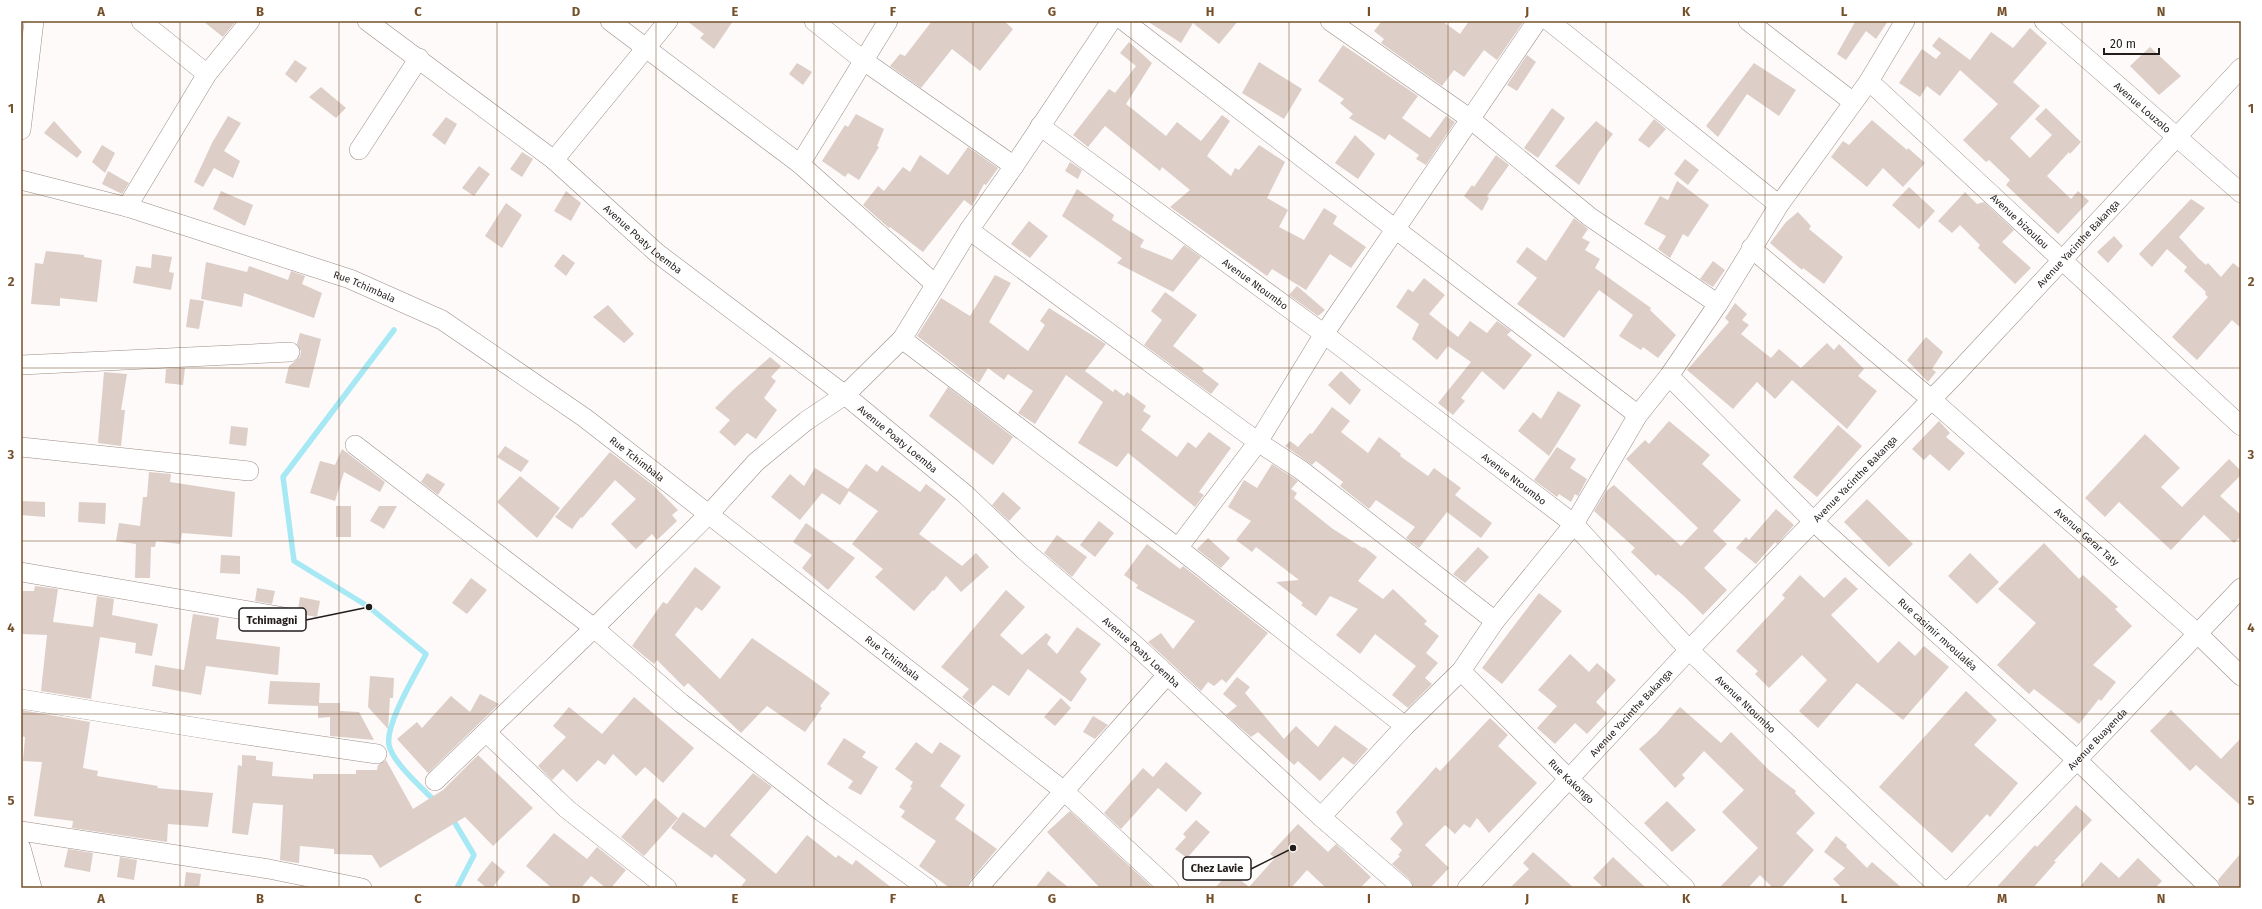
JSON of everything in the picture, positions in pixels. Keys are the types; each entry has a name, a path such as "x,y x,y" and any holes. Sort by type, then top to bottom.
{"street":[{"path":"141,21 206,74"},
{"path":"127,207 206,74 250,21"},
{"name":"Avenue Poaty Loemba","path":"367,21 419,58 554,160 657,253 845,395 980,507 1026,552 1167,675 1321,817 1403,888"},
{"path":"610,21 800,164 935,284"},
{"path":"554,160 668,21"},
{"path":"814,21 864,61 1014,166"},
{"path":"800,164 888,21"},
{"path":"435,781 487,733 709,514 756,462 806,421 845,395 902,339 969,230 1014,166 1111,21"},
{"path":"1124,21 1638,415"},
{"path":"1330,21 1469,118 1590,217 1718,304"},
{"path":"1178,548 1258,442 1324,334 1469,118 1537,21"},
{"path":"1549,21 1779,205"},
{"path":"1748,21 1853,102"},
{"path":"1321,817 1405,726 1461,671 1495,621 1574,524 1638,415 1668,376 1718,304 1751,248 1779,205 1869,81 1905,21"},
{"name":"Avenue Louzolo","path":"2044,21 2178,136 2241,194"},
{"path":"21,130 29,28"},
{"path":"360,150 419,58"},
{"name":"Avenue Yacinthe Bakanga","path":"1467,888 1689,650 1813,520 1932,400 2241,68"},
{"name":"Avenue bizoulou","path":"1869,81 2241,426"},
{"name":"Avenue Ntoumbo","path":"1040,126 1324,334 1574,524 1689,650 1940,888"},
{"name":"Rue Tchimbala","path":"21,180 127,207 350,279 442,320 585,418 1064,791 1169,888"},
{"path":"969,230 1258,442 1301,470 1495,621"},
{"name":"Avenue Gerar Taty","path":"1751,248 1932,400 2197,633 2241,676"},
{"path":"902,339 1178,548 1405,726"},
{"path":"21,365 290,352"},
{"name":"Rue casimir mvoulaléa","path":"1668,376 1813,520 2077,760 2210,888"},
{"path":"355,445 594,628 680,703 822,812 927,888"},
{"path":"21,447 248,471"},
{"path":"21,572 290,618"},
{"name":"Avenue Buayenda","path":"1952,888 2077,760 2241,588"},
{"name":"Rue Kakongo","path":"1461,671 1568,779 1685,888"},
{"path":"981,887 1167,675"},
{"path":"21,699 212,730 377,754"},
{"path":"487,733 567,809 667,888"},
{"path":"21,831 270,869 362,888"},
{"path":"21,848 32,888"}],"building":[{"path":"203,21 236,21 223,37"},
{"path":"687,21 733,21 714,49 700,38 704,34"},
{"path":"932,21 1004,21 1013,29 980,71 952,49 921,88 890,66 900,54 905,56"},
{"path":"1147,21 1238,21 1219,44 1193,23 1181,43"},
{"path":"1382,21 1442,21 1460,34 1469,21 1524,21 1497,60 1484,50 1464,77 1454,70 1442,86 1381,43 1384,39 1374,31"},
{"path":"1853,21 1888,21 1876,39 1866,31 1846,60 1837,54 1855,22"},
{"path":"2030,28 2047,43 2013,82 2040,106 2010,138 2030,158 2052,135 2035,119 2046,108 2081,142 2070,154 2069,152 2047,176 2071,199 2078,191 2089,201 2058,234 2006,185 2010,180 1989,160 1986,162 1963,140 1998,104 1960,70 1940,96 1927,86 1920,97 1899,83 1922,49 1936,59 1941,53 1932,46 1939,37 1970,60 1991,32 2013,48"},
{"path":"1129,42 1152,63 1126,104 1166,136 1177,122 1201,141 1222,115 1230,121 1207,156 1231,176 1235,168 1239,170 1259,145 1285,162 1267,198 1288,210 1279,227 1304,240 1324,208 1337,216 1333,224 1366,247 1351,268 1330,254 1306,290 1272,269 1267,276 1170,207 1190,190 1162,167 1160,171 1105,126 1088,147 1073,135 1109,89 1115,93 1136,66 1120,53"},
{"path":"1343,45 1418,96 1402,118 1430,138 1446,116 1455,122 1426,165 1416,159 1419,155 1389,134 1385,140 1349,118 1353,114 1340,103 1344,99 1318,81"},
{"path":"2150,47 2181,76 2159,95 2130,66"},
{"path":"1527,55 1536,62 1517,91 1507,85"},
{"path":"295,60 307,68 296,83 285,74"},
{"path":"1259,62 1302,89 1284,119 1242,93"},
{"path":"797,63 812,72 803,85 789,74"},
{"path":"1754,63 1796,90 1779,116 1747,94 1718,137 1706,126"},
{"path":"321,87 346,108 336,118 309,97"},
{"path":"1552,108 1565,118 1538,158 1524,148"},
{"path":"856,114 884,129 877,146 879,147 859,180 848,173 845,177 822,161 845,125 848,127"},
{"path":"228,116 241,123 224,151 240,161 233,178 214,168 203,187 194,182 212,143"},
{"path":"446,117 457,124 445,145 432,135"},
{"path":"1654,119 1666,129 1649,148 1638,140"},
{"path":"1872,120 1907,150 1908,148 1925,163 1903,187 1883,168 1867,187 1831,157 1843,141 1849,145"},
{"path":"54,121 82,152 77,158 44,133"},
{"path":"1596,121 1613,134 1599,152 1579,185 1555,166"},
{"path":"1355,135 1375,154 1358,179 1335,163"},
{"path":"102,145 115,153 105,173 92,162"},
{"path":"968,147 998,168 986,185 984,184 972,206 964,200 923,252 890,227 889,228 863,205 878,186 884,191 903,167 910,172 920,155 948,175"},
{"path":"522,152 533,159 522,177 510,169"},
{"path":"1496,155 1509,165 1487,196 1489,198 1482,211 1464,196 1472,185 1474,187"},
{"path":"1685,159 1699,170 1688,185 1674,174"},
{"path":"1070,162 1082,170 1078,179 1065,171"},
{"path":"479,166 490,174 474,196 462,188"},
{"path":"108,171 129,183 122,194 102,184"},
{"path":"1677,181 1709,205 1688,237 1683,234 1670,258 1658,249 1666,236 1644,224 1660,196 1668,200"},
{"path":"1909,187 1935,211 1919,229 1892,205"},
{"path":"1077,189 1114,215 1112,220 1144,240 1140,247 1172,260 1184,245 1201,257 1173,292 1117,263 1122,258 1062,216"},
{"path":"221,191 253,205 245,226 213,209"},
{"path":"566,191 581,203 571,221 554,211"},
{"path":"1965,192 1977,204 1984,202 2014,230 2002,242 2031,268 2015,284 1978,248 1980,245 1960,225 1952,233 1938,221"},
{"path":"2191,199 2205,208 2179,237 2198,258 2206,265 2208,263 2221,277 2233,263 2241,269 2241,328 2232,320 2197,360 2172,337 2208,297 2205,294 2206,292 2184,271 2187,267 2167,249 2152,267 2139,254"},
{"path":"506,203 522,215 502,248 485,236"},
{"path":"1798,212 1811,226 1809,229 1843,257 1824,284 1803,268 1802,270 1770,243 1786,222"},
{"path":"1574,218 1588,229 1582,238 1590,242 1585,250 1600,259 1595,268 1651,308 1650,310 1676,335 1658,358 1643,347 1641,350 1619,336 1633,315 1599,290 1564,338 1517,304 1537,278 1516,262 1527,247 1546,261"},
{"path":"1029,221 1048,236 1030,258 1011,244"},
{"path":"2114,236 2123,246 2108,263 2097,252"},
{"path":"46,251 84,255 84,257 102,260 97,302 60,298 60,306 31,304 35,263 43,264"},
{"path":"152,254 172,257 169,272 174,273 171,290 133,283 136,266 151,268"},
{"path":"563,254 575,263 566,276 554,266"},
{"path":"1713,261 1725,270 1713,287 1700,279"},
{"path":"206,262 247,272 249,266 288,280 291,271 305,276 302,284 322,293 314,318 244,293 242,307 201,299"},
{"path":"995,275 1011,283 989,322 1028,351 1045,325 1040,321 1049,308 1106,344 1085,371 1113,392 1115,389 1124,396 1127,392 1146,406 1143,411 1151,416 1141,430 1177,457 1188,442 1196,448 1209,432 1231,448 1199,492 1204,495 1195,507 1128,453 1117,467 1078,443 1103,402 1066,375 1035,424 1018,413 1033,391 1008,374 1004,380 988,368 979,383 917,336 941,298 970,316"},
{"path":"1424,278 1445,295 1429,314 1458,337 1470,321 1487,333 1497,321 1511,331 1507,335 1532,355 1504,390 1482,371 1461,398 1465,401 1453,415 1438,403 1471,362 1448,346 1437,360 1412,339 1419,324 1396,307 1408,289 1413,292"},
{"path":"1297,286 1325,310 1318,316 1289,295"},
{"path":"1165,292 1197,315 1173,346 1204,369 1202,371 1219,384 1211,394 1144,345 1162,320 1151,311"},
{"path":"190,299 204,301 199,329 186,327"},
{"path":"1735,303 1747,314 1742,320 1749,325 1741,334 1771,358 1779,349 1801,368 1827,343 1834,350 1839,344 1864,369 1858,376 1877,391 1847,429 1792,380 1775,399 1757,382 1733,409 1687,370 1729,322 1725,318"},
{"path":"608,305 634,334 624,343 593,317"},
{"path":"300,333 321,339 309,388 285,383 289,366 300,357 301,351 297,344"},
{"path":"1926,337 1943,352 1932,369 1936,372 1928,382 1907,360"},
{"path":"770,357 781,366 771,377 776,381 764,398 777,410 756,439 747,433 735,446 719,432 730,420 715,408"},
{"path":"185,368 183,385 165,383 166,369"},
{"path":"1341,371 1361,390 1350,405 1328,385"},
{"path":"104,372 127,374 121,410 125,410 121,446 98,443"},
{"path":"948,387 1013,437 993,465 929,416"},
{"path":"1558,391 1581,405 1549,456 1518,431 1533,412 1541,419"},
{"path":"1332,407 1350,421 1341,432 1368,453 1379,437 1401,454 1400,456 1428,476 1434,468 1461,488 1455,495 1492,523 1481,538 1447,512 1419,548 1406,538 1415,527 1376,500 1369,509 1340,486 1343,482 1316,461 1312,465 1285,446 1290,441 1298,447 1310,433 1312,434"},
{"path":"1669,421 1710,455 1702,464 1741,500 1713,531 1727,544 1704,568 1727,590 1703,615 1684,596 1658,574 1656,576 1631,552 1635,548 1594,511 1606,491 1614,485 1681,546 1698,528 1626,459 1645,440 1649,444"},
{"path":"1939,421 1950,433 1946,437 1965,453 1949,471 1930,454 1924,460 1912,449"},
{"path":"1838,425 1862,446 1817,497 1793,477"},
{"path":"231,426 248,428 246,446 229,444"},
{"path":"2145,434 2180,468 2161,487 2182,507 2229,459 2241,471 2241,475 2220,496 2241,515 2241,536 2234,543 2204,515 2171,550 2119,502 2105,517 2085,498"},
{"path":"505,446 529,461 521,472 497,457"},
{"path":"1557,447 1576,459 1570,468 1587,479 1578,496 1575,494 1571,502 1559,494 1557,497 1534,480"},
{"path":"342,449 385,482 380,492 344,472 335,501 310,493 320,461 335,465"},
{"path":"610,452 654,486 678,510 672,515 677,521 657,540 652,534 636,549 611,524 636,499 615,480 572,529 555,517"},
{"path":"866,464 877,472 882,465 920,492 926,484 946,499 919,534 962,566 976,553 989,567 961,592 946,576 934,591 933,590 914,611 875,577 883,569 852,544 878,511 849,491 840,505 822,493 800,520 771,497 790,474 804,486 815,468 848,489"},
{"path":"1272,464 1298,481 1291,489 1297,493 1294,498 1333,529 1363,548 1364,547 1377,557 1358,581 1383,599 1393,589 1427,621 1424,624 1439,636 1426,653 1438,663 1425,678 1432,684 1408,708 1392,695 1416,666 1375,634 1360,654 1336,635 1358,609 1330,596 1316,616 1301,605 1303,603 1276,582 1299,580 1256,547 1252,552 1236,540 1251,521 1228,507 1244,480 1257,488"},
{"path":"149,472 171,474 170,482 235,492 232,537 182,533 180,544 156,541 155,547 151,547 150,578 135,578 136,544 116,541 119,523 140,526 143,497 147,497"},
{"path":"427,473 445,484 438,495 421,482"},
{"path":"520,476 560,508 537,538 497,502"},
{"path":"1003,492 1021,508 1009,521 992,505"},
{"path":"1867,499 1913,544 1889,567 1844,522"},
{"path":"21,501 45,502 45,517 21,515"},
{"path":"79,502 106,503 105,524 78,522"},
{"path":"336,506 351,506 351,537 336,537"},
{"path":"379,506 397,506 384,529 370,521"},
{"path":"1776,509 1794,525 1777,544 1775,542 1756,564 1736,548 1746,537 1749,540"},
{"path":"1099,521 1114,533 1095,557 1080,545"},
{"path":"806,523 855,558 828,590 802,568 812,555 793,542"},
{"path":"1057,535 1087,557 1072,577 1044,553"},
{"path":"1208,538 1230,558 1221,568 1197,549"},
{"path":"2044,543 2079,579 2083,575 2118,607 2115,609 2132,626 2093,665 2116,682 2101,701 2099,699 2079,724 2034,689 2029,694 1997,665 2036,623 1998,589"},
{"path":"1147,544 1180,569 1183,566 1268,633 1226,683 1222,679 1214,686 1208,682 1201,691 1148,642 1161,633 1173,649 1195,621 1136,588 1138,585 1124,575"},
{"path":"1478,547 1489,557 1465,583 1453,574"},
{"path":"1970,553 1999,582 1977,604 1948,576"},
{"path":"221,555 240,556 240,574 220,573"},
{"path":"695,567 721,587 702,611 696,607 675,635 720,679 752,638 830,693 820,706 822,708 805,732 767,706 741,733 688,683 684,687 657,660 654,664 632,646 663,602 667,604"},
{"path":"1800,575 1824,598 1845,577 1858,589 1831,615 1878,663 1899,641 1915,656 1924,646 1949,667 1903,720 1857,683 1818,728 1799,711 1827,680 1802,655 1769,688 1755,674 1758,671 1736,651 1785,598 1782,595"},
{"path":"471,578 487,590 467,614 452,603"},
{"path":"35,586 58,589 53,622 93,627 97,596 114,599 112,615 158,624 152,656 135,653 136,643 100,637 91,699 41,691 47,635 21,634 21,591 34,591"},
{"path":"257,588 275,591 272,604 255,601"},
{"path":"1006,590 1025,607 1000,635 1022,655 1046,633 1051,637 1047,644 1057,654 1077,627 1101,644 1080,672 1087,679 1071,702 1028,669 1009,696 993,685 973,706 962,697 969,689 941,667"},
{"path":"1539,593 1562,611 1502,684 1482,668"},
{"path":"300,597 320,601 317,617 300,614 298,610"},
{"path":"193,614 219,618 216,639 280,647 278,675 206,666 201,695 152,686 155,665 184,670"},
{"path":"1570,654 1589,672 1597,663 1616,680 1596,702 1607,713 1587,734 1575,723 1555,744 1537,728 1557,706 1538,690"},
{"path":"370,676 394,678 393,698 390,698 388,729 368,707"},
{"path":"1237,677 1250,687 1245,693 1284,739 1296,726 1318,747 1335,725 1368,749 1354,765 1343,757 1320,781 1298,761 1294,765 1258,732 1251,737 1226,715 1237,706 1223,694"},
{"path":"270,681 320,683 319,703 340,703 340,711 359,712 374,740 330,736 330,717 318,718 318,706 268,704"},
{"path":"1966,691 1997,720 1974,745 2018,783 1990,817 1987,814 1952,853 1879,787"},
{"path":"480,694 499,704 428,773 397,739 417,722 422,728 451,696 470,712"},
{"path":"634,697 694,748 663,783 645,767 636,776 613,754 605,765 598,760 577,782 563,769 552,780 538,766 566,737 553,726 569,707 602,734"},
{"path":"1061,698 1071,708 1055,726 1044,717"},
{"path":"1680,707 1721,743 1731,732 1770,771 1796,791 1795,793 1815,813 1796,833 1814,850 1781,888 1773,888 1760,875 1748,888 1719,888 1758,848 1722,812 1744,790 1704,751 1682,775 1685,778 1675,788 1639,749 1657,733"},
{"path":"21,710 90,722 83,768 98,771 97,776 158,786 157,788 213,793 208,827 168,824 167,842 72,828 73,821 34,816 42,762 23,761 25,737 21,736"},
{"path":"2171,710 2221,759 2241,738 2241,806 2196,765 2190,771 2150,731"},
{"path":"1093,716 1108,725 1095,739 1083,732"},
{"path":"1490,718 1508,735 1498,746 1537,783 1489,833 1477,818 1470,828 1464,824 1455,834 1445,825 1425,845 1449,868 1430,888 1414,888 1410,880 1392,864 1400,856 1398,855 1402,850 1390,839 1403,824 1396,812 1436,767 1440,771"},
{"path":"844,738 866,752 862,757 878,767 861,795 848,788 853,781 827,764"},
{"path":"916,742 932,754 940,742 961,756 940,786 965,805 955,819 997,849 970,881 967,888 950,888 919,866 936,841 901,817 905,811 899,807 912,788 910,787 913,782 895,769"},
{"path":"242,755 256,756 256,760 273,762 272,776 313,779 313,774 356,774 356,770 377,770 378,765 386,760 413,809 443,790 478,755 533,808 493,846 465,817 380,868 372,855 334,854 334,849 300,846 299,863 280,860 283,805 253,803 248,835 232,833 238,765 242,766"},
{"path":"1166,762 1202,793 1186,812 1158,788 1121,829 1104,813 1143,768 1153,777"},
{"path":"753,773 772,787 730,835 776,874 807,835 836,858 838,855 852,865 856,860 892,888 740,888 746,880 715,854 712,858 671,828 683,812 705,828"},
{"path":"655,798 678,818 644,856 621,837"},
{"path":"1667,801 1696,830 1672,852 1644,823"},
{"path":"2076,805 2092,820 2054,861 2056,862 2033,888 1996,888 2035,845 2037,847"},
{"path":"1070,811 1153,888 1100,888 1047,832"},
{"path":"1196,820 1210,832 1187,858 1175,849 1186,837 1183,834"},
{"path":"1298,824 1328,852 1336,844 1371,877 1360,888 1326,888 1307,870 1291,888 1215,888 1230,871 1249,887 1275,858 1270,854"},
{"path":"554,833 587,859 597,847 626,870 611,888 606,888 591,876 581,888 552,888 526,866"},
{"path":"1836,836 1847,845 1846,847 1867,868 1872,862 1902,888 1842,888 1833,879 1845,868 1824,852"},
{"path":"68,849 93,853 90,872 64,867"},
{"path":"1533,852 1574,888 1510,888 1529,869 1523,863"},
{"path":"2241,853 2241,888 2221,888 2218,880"},
{"path":"120,857 137,860 134,880 117,877"},
{"path":"1613,857 1646,888 1604,888 1593,878"},
{"path":"2138,858 2162,881 2155,888 2079,888 2101,862 2119,878"},
{"path":"492,861 505,872 492,888 487,888 477,880"},
{"path":"1048,871 1069,888 1035,888"},
{"path":"186,872 201,874 199,888 184,888"}],"waterway":[{"path":"394,330 283,477 294,561 369,607 426,654 396,712 389,736 389,745 391,752 402,767 436,802"},
{"path":"452,818 474,855 457,888"}],"place":[{"name":"Tchimagni","path":"369,607"},
{"name":"Chez Lavie","path":"1293,848"}]}
